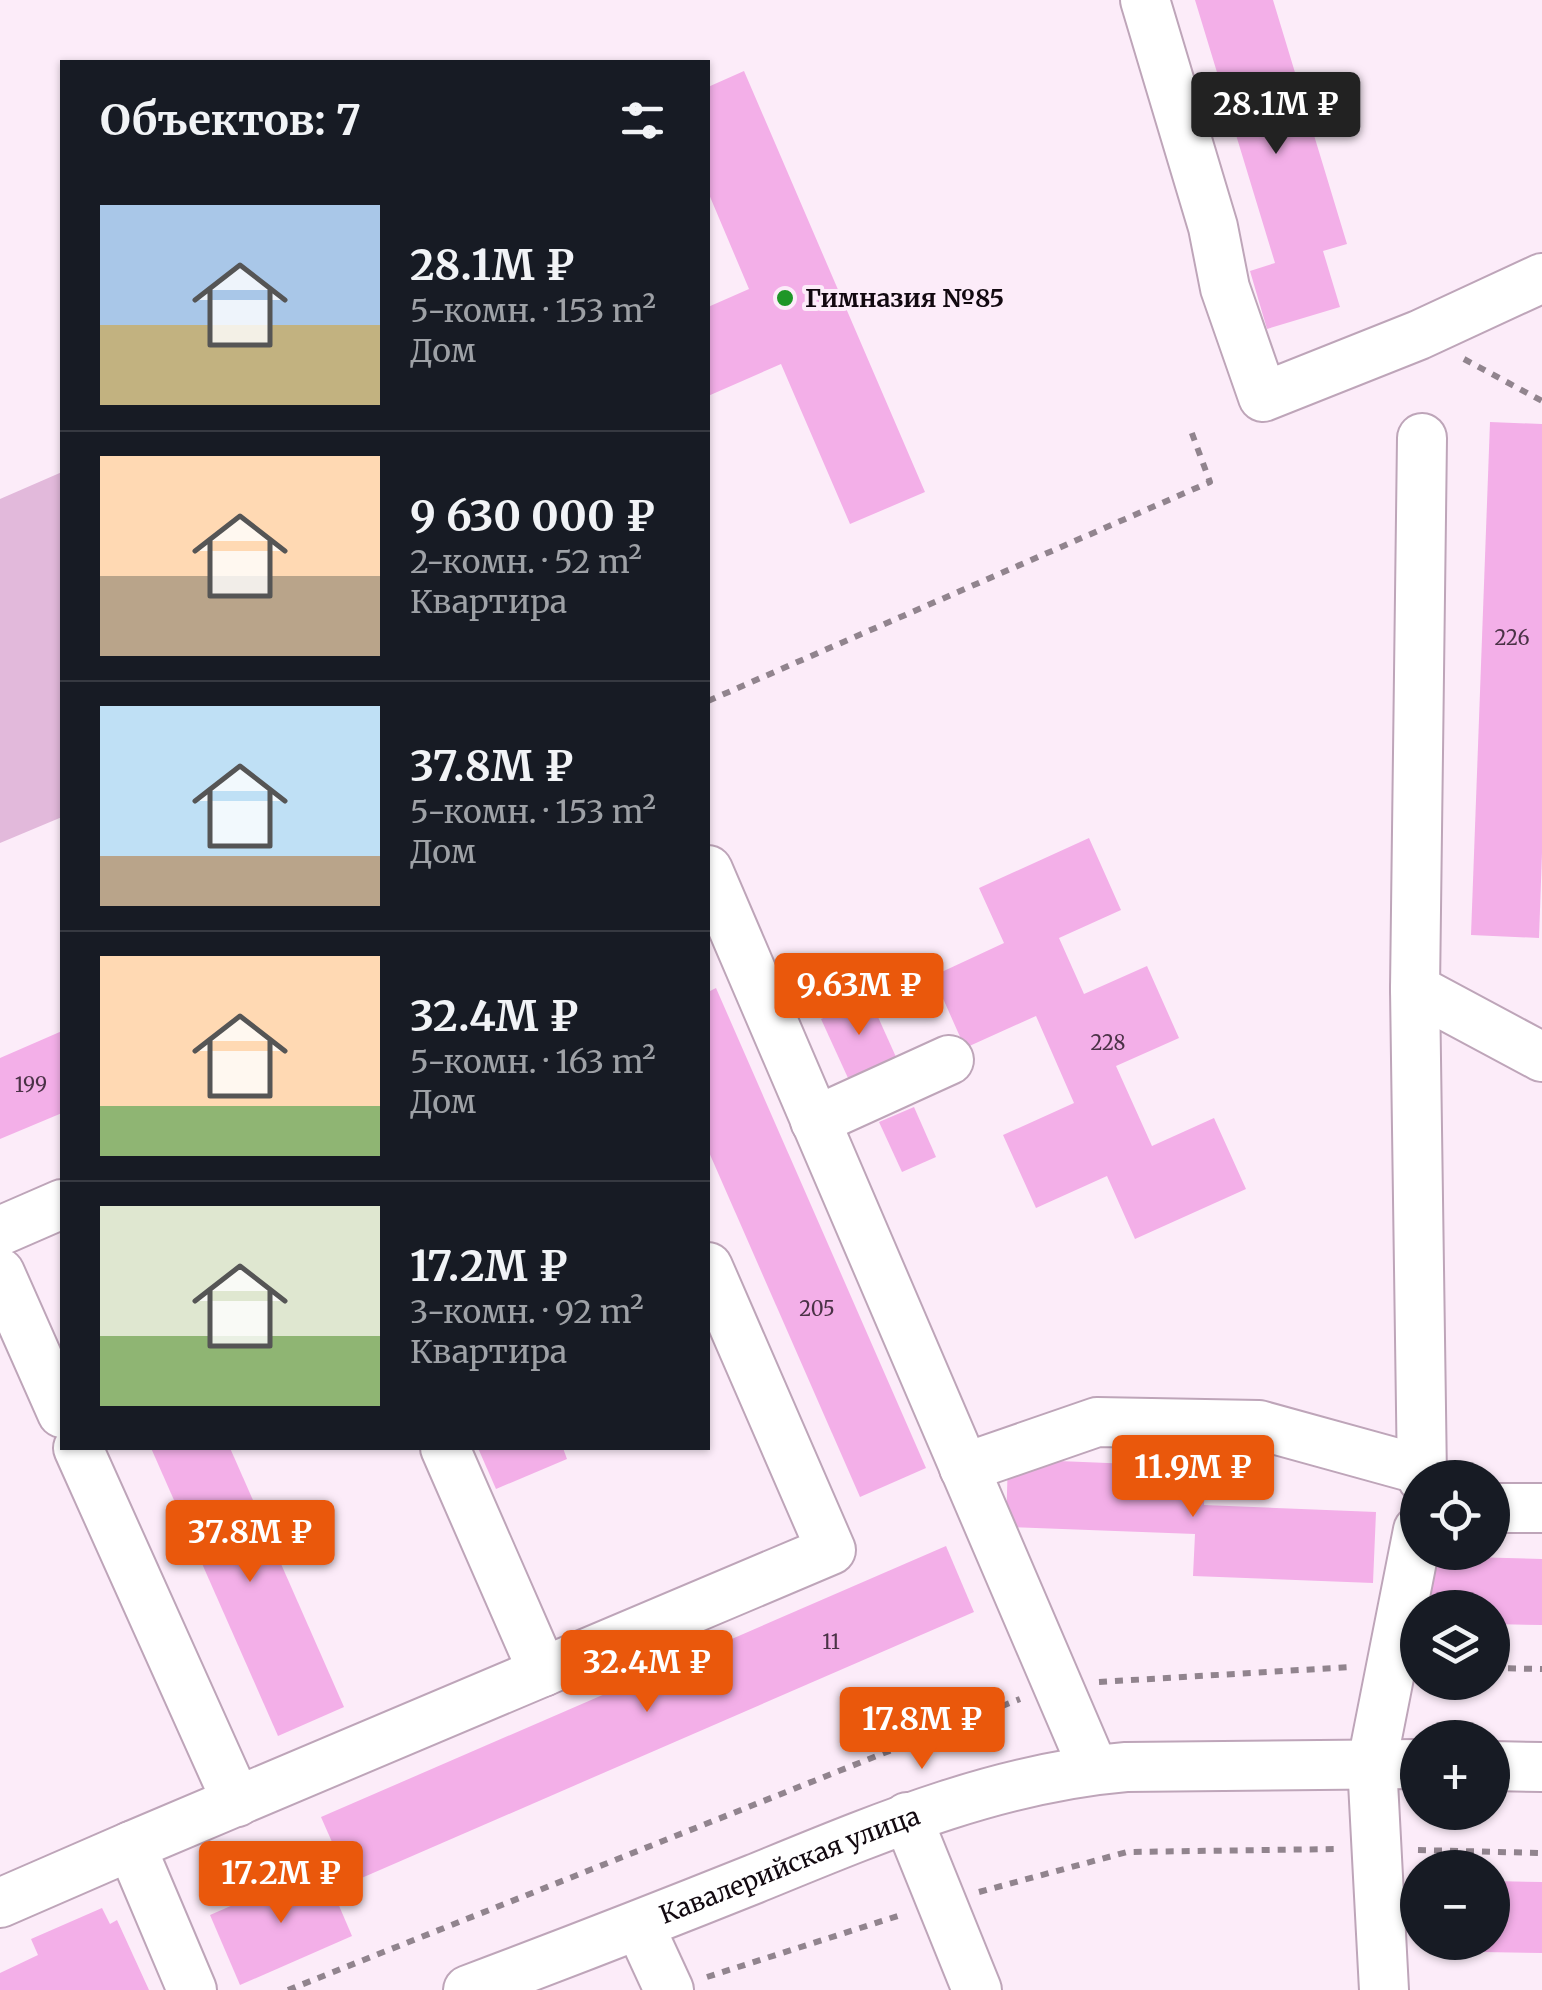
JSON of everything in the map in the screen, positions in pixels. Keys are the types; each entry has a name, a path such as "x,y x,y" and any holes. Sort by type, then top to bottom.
{"street":[{"path":"1145,0 1213,228 1225,288 1262,398 1419,335 1542,278"},
{"path":"1422,438 1415,989 1422,1460"},
{"path":"710,875 1094,1770"},
{"path":"1415,989 1542,1057"},
{"path":"815,1120 949,1060"},
{"path":"0,1231 60,1205"},
{"path":"0,1904 831,1550 710,1272"},
{"path":"0,1273 60,1408"},
{"path":"964,1468 1097,1422 1259,1426 1400,1468"},
{"path":"79,1450 236,1802"},
{"path":"446,1450 543,1672"},
{"path":"1510,1508 1542,1508"},
{"path":"1384,1990 1375,1848 1394,1763 1391,1665 1410,1570"},
{"name":"Кавалерийская улица","path":"468,1990 907,1817 989,1793 1094,1770 1394,1763"},
{"path":"1510,1766 1542,1767"},
{"path":"907,1817 977,1990"},
{"path":"131,1846 192,1990"},
{"path":"639,1925 669,1990"}],"path":[{"path":"1419,335 1542,401"},
{"path":"710,700 1210,482 1190,428"},
{"path":"288,1990 1056,1684 1391,1665"},
{"path":"1510,1668 1542,1669"},
{"path":"669,1990 942,1902 1126,1852 1375,1848 1542,1854"}],"shaded area":[{"path":"60,473 60,818 0,843 0,499"}],"building":[{"path":"1195,0 1273,0 1347,244 1323,251 1340,307 1267,329 1250,271 1275,263"},
{"name":"Гимназия №85","path":"744,71 925,492 850,524 781,364 710,395 710,306 749,289 710,197 710,86"},
{"path":"1490,422 1542,424 1539,938 1471,935"},
{"path":"1089,838 1121,910 1059,938 1084,994 1147,966 1179,1038 1116,1066 1152,1146 1214,1118 1246,1189 1135,1239 1107,1176 1036,1208 1003,1135 1074,1103 1036,1016 965,1048 933,976 1004,943 979,888"},
{"path":"716,988 926,1468 860,1497 710,1155 710,991"},
{"path":"869,997 896,1057 848,1078 821,1019"},
{"path":"60,1032 60,1114 0,1139 0,1058"},
{"path":"914,1107 936,1157 902,1172 879,1122"},
{"path":"152,1450 231,1450 344,1707 278,1736"},
{"path":"479,1450 564,1450 567,1459 496,1489"},
{"path":"1008,1459 1205,1467 1204,1505 1376,1512 1373,1583 1193,1576 1195,1534 1006,1527"},
{"path":"946,1546 974,1612 350,1883 321,1817"},
{"path":"1510,1558 1542,1559 1542,1625 1510,1624 1510,1590 1430,1590 1431,1570 1510,1570"},
{"path":"322,1866 352,1936 240,1985 210,1915"},
{"path":"1510,1881 1542,1882 1542,1953 1510,1952"},
{"path":"102,1908 110,1924 117,1920 149,1990 0,1990 0,1973 38,1955 31,1939"}],"place":[{"name":"Гимназия №85","path":"785,298"}]}
